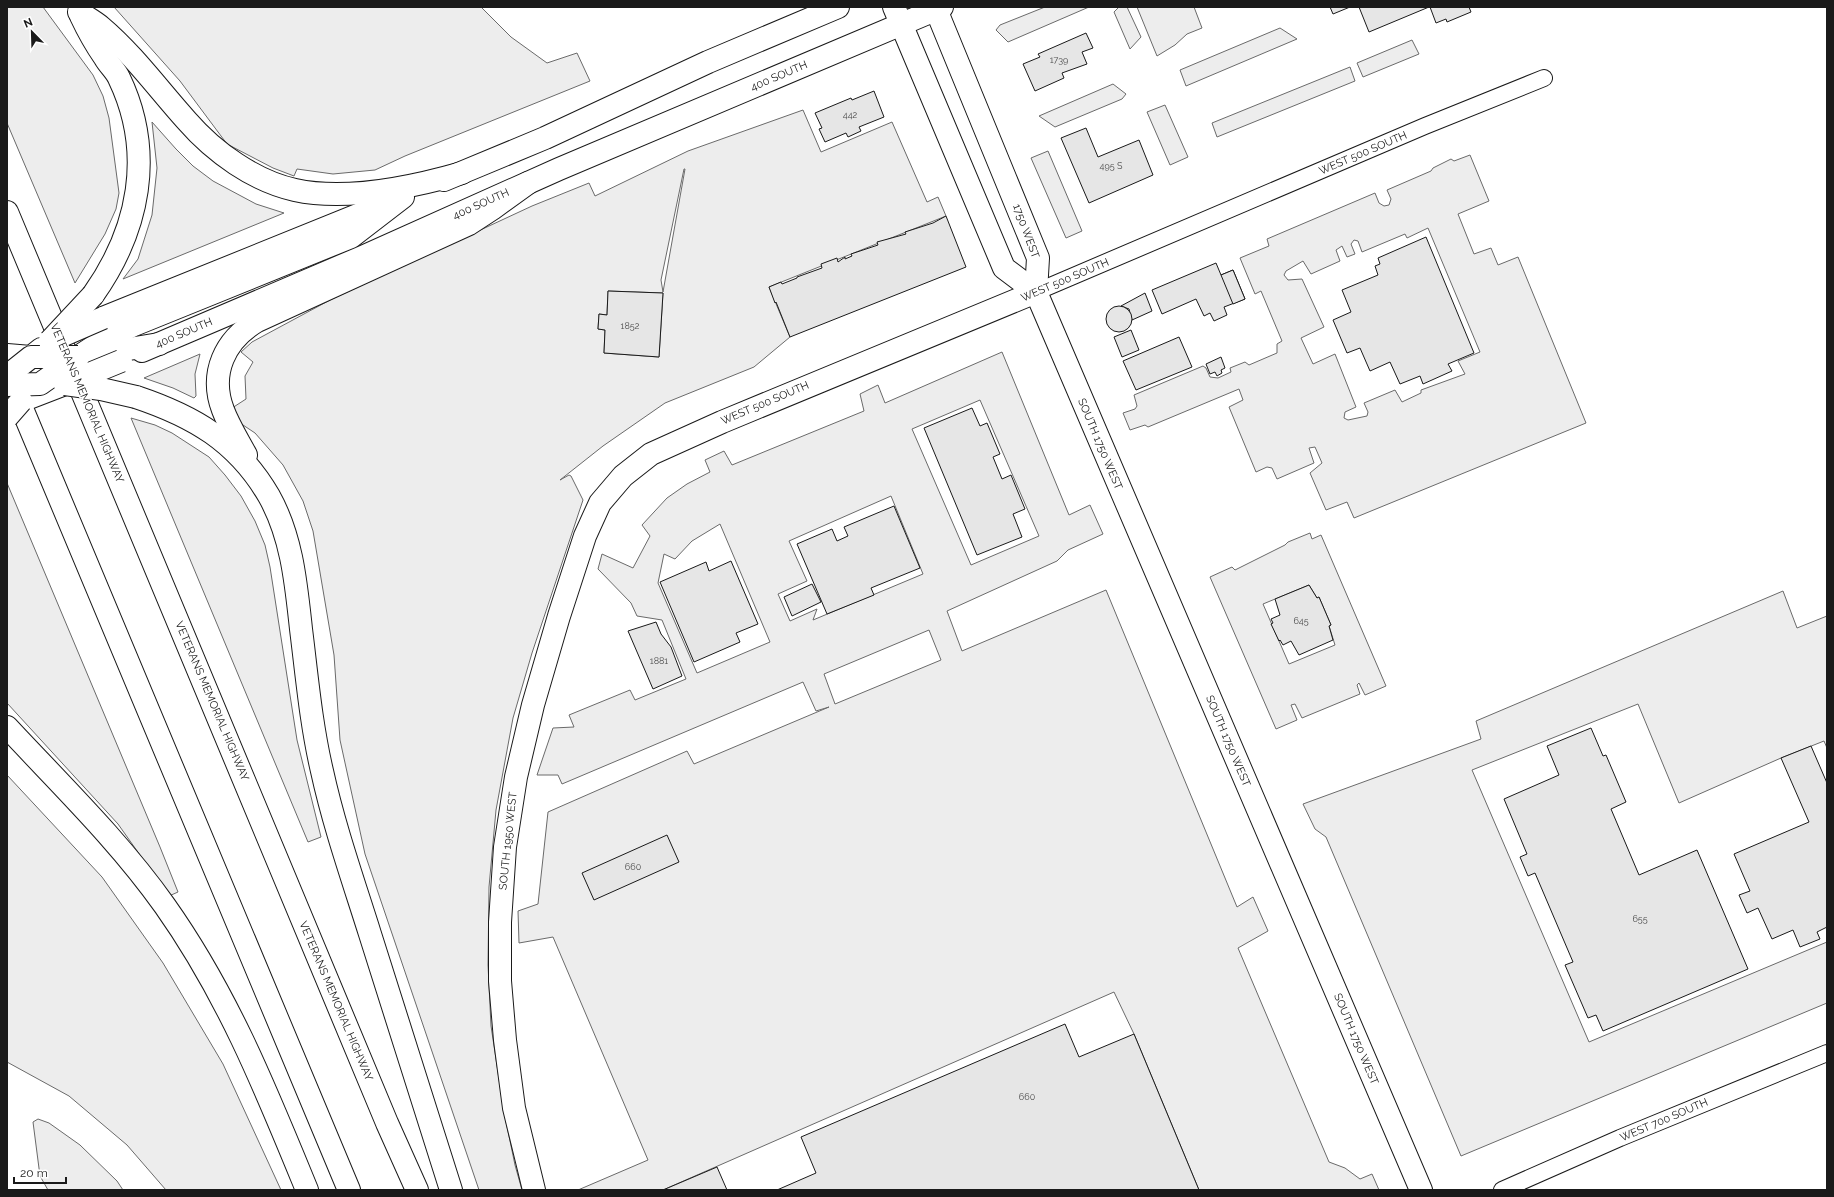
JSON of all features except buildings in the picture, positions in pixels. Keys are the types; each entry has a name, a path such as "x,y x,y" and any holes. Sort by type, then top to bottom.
{"main road":[{"name":"400 SOUTH","path":"21,402 65,384 113,342 403,197 545,138 708,62 838,7"},
{"name":"400 SOUTH","path":"50,340 159,344 360,258 897,16 938,8"},
{"name":"1750 WEST","path":"938,8 1038,258 1036,292"},
{"path":"77,9 101,27 125,50 187,122 210,144 244,168 278,185 312,193 360,192 411,185 462,173"},
{"path":"12,363 50,340 93,296 108,274 126,236 136,196 138,154 134,122 125,91 118,76 92,38 77,9"},
{"path":"897,16 1004,268 1036,292"},
{"path":"451,1190 334,818 312,726 292,557 282,525 269,496 260,482 228,420 220,398 219,375 225,352 238,335 257,321 468,224 492,210 528,183"},
{"name":"VETERANS MEMORIAL HIGHWAY","path":"7,212 387,1123 417,1190"},
{"name":"WEST 500 SOUTH","path":"600,502 623,476 651,454 735,416 1036,292"},
{"name":"SOUTH 1750 WEST","path":"1036,292 1421,1190"},
{"path":"7,418 40,384 78,357 113,342"},
{"path":"12,363 78,357"},
{"path":"12,363 349,1190"},
{"path":"7,385 65,384 100,389 136,397 183,415 211,432 241,458 260,482"},
{"name":"SOUTH 1950 WEST","path":"534,1190 514,1108 505,1040 500,966 500,922 506,847 516,777 533,705 559,616 585,536 600,502"},
{"path":"7,727 78,802 146,881 207,971 229,1011 257,1068 307,1190"},
{"path":"7,738 49,778 78,802"}],"street":[{"name":"WEST 500 SOUTH","path":"1036,292 1418,129 1544,78"},
{"name":"WEST 700 SOUTH","path":"1502,1190 1620,1138 1827,1053"}],"shaded area":[{"path":"7,7 43,7 93,75 103,96 109,118 119,193 116,209 105,234 75,283 7,123"},
{"path":"114,7 481,7 511,37 547,63 577,53 590,81 405,156 375,170 333,174 297,169 294,176 273,168 227,144 180,81"},
{"path":"1045,7 1089,7 1008,42 996,30 1000,25"},
{"path":"1119,7 1127,7 1141,37 1130,49 1114,12"},
{"path":"1137,7 1194,7 1202,28 1187,34 1175,45 1157,56"},
{"path":"1280,28 1297,39 1186,86 1180,70"},
{"path":"1412,40 1419,54 1363,77 1357,63"},
{"path":"1350,67 1355,81 1217,137 1212,123"},
{"path":"1113,84 1126,94 1122,99 1055,127 1039,116"},
{"path":"1165,105 1188,157 1170,165 1147,112"},
{"path":"803,110 821,152 892,122 927,202 938,197 946,216 769,287 790,337 754,367 665,403 603,446 560,480 569,475 571,476 583,500 532,653 513,718 496,810 489,887 488,965 491,1026 504,1112 522,1190 479,1190 365,854 340,740 334,655 313,531 303,501 283,465 255,433 237,421 229,410 246,399 245,376 253,362 241,352 252,342 330,300 532,206 589,183 595,196 688,151","holes":["685,169 663,292 661,280","608,291 663,293 659,357 604,353 605,330 598,329 599,314 607,315"]},
{"path":"152,122 193,166 213,181 256,204 284,213 123,279 138,259 152,215 157,168"},
{"path":"1048,151 1082,231 1066,238 1031,158"},
{"path":"1470,155 1489,201 1458,214 1474,254 1491,248 1498,265 1518,257 1586,423 1354,518 1347,502 1326,510 1310,473 1322,463 1315,447 1309,448 1314,463 1277,479 1272,468 1267,467 1256,472 1229,407 1243,400 1239,389 1148,427 1145,425 1130,430 1123,413 1135,409 1137,406 1134,395 1203,366 1206,368 1210,377 1218,378 1231,372 1230,368 1245,362 1249,365 1277,353 1277,344 1282,341 1261,291 1255,294 1240,258 1269,246 1267,239 1375,193 1379,203 1384,206 1389,205 1391,199 1387,190 1431,171 1433,168 1451,159 1454,161","holes":["1428,228 1480,352 1458,361 1465,374 1421,390 1421,393 1402,402 1395,390 1364,403 1368,412 1367,416 1348,420 1344,418 1345,412 1356,407 1335,354 1313,364 1301,338 1324,327 1302,279 1288,280 1284,275 1286,271 1303,261 1311,274 1340,261 1336,250 1342,246 1347,257 1355,254 1351,244 1354,240 1358,241 1362,252 1405,234 1407,238"]},
{"path":"1002,352 1069,515 1090,505 1103,534 1068,550 1057,561 947,611 962,651 1106,590 1237,907 1253,897 1268,931 1238,948 1329,1162 1345,1168 1360,1179 1372,1174 1379,1190 1199,1190 1134,1034 1114,992 663,1190 578,1190 648,1160 553,937 519,943 518,911 538,904 548,812 687,751 694,764 829,707 816,711 803,682 562,784 558,775 537,775 553,728 574,727 569,715 630,690 635,700 686,679 662,620 637,616 631,603 598,569 602,554 633,568 650,536 642,525 667,498 687,484 710,472 705,460 724,451 732,465 864,411 860,394 878,385 885,403","holes":["980,400 1039,536 971,565 912,429","891,496 923,574 813,620 817,609 790,621 778,594 807,581 789,541","720,524 770,642 697,673 658,583 664,554 675,559 692,541","929,630 941,660 835,704 824,674"]},
{"path":"200,354 195,374 196,396 194,398 173,388 144,378"},
{"path":"131,418 155,425 172,433 209,457 241,496 255,521 265,545 270,567 297,740 321,837 308,842"},
{"path":"7,483 178,892 169,896 118,824 7,703"},
{"path":"1310,533 1312,539 1321,535 1386,686 1365,695 1359,683 1357,685 1360,694 1302,718 1295,704 1291,705 1297,720 1276,729 1210,577 1232,567 1235,570 1285,545 1288,542","holes":["1309,585 1317,598 1319,597 1331,625 1329,626 1335,645 1289,664 1263,604"]},
{"path":"1783,591 1797,628 1827,616 1827,748 1824,741 1781,758 1679,803 1638,704 1472,770 1589,1042 1827,942 1827,1003 1461,1156 1326,837 1315,829 1303,804 1481,739 1476,721"},
{"path":"7,775 102,877 163,963 223,1064 281,1190 166,1190 127,1145 69,1096 7,1062"},
{"path":"38,1119 49,1123 80,1145 117,1181 123,1190 48,1190 40,1176 33,1122"}]}
